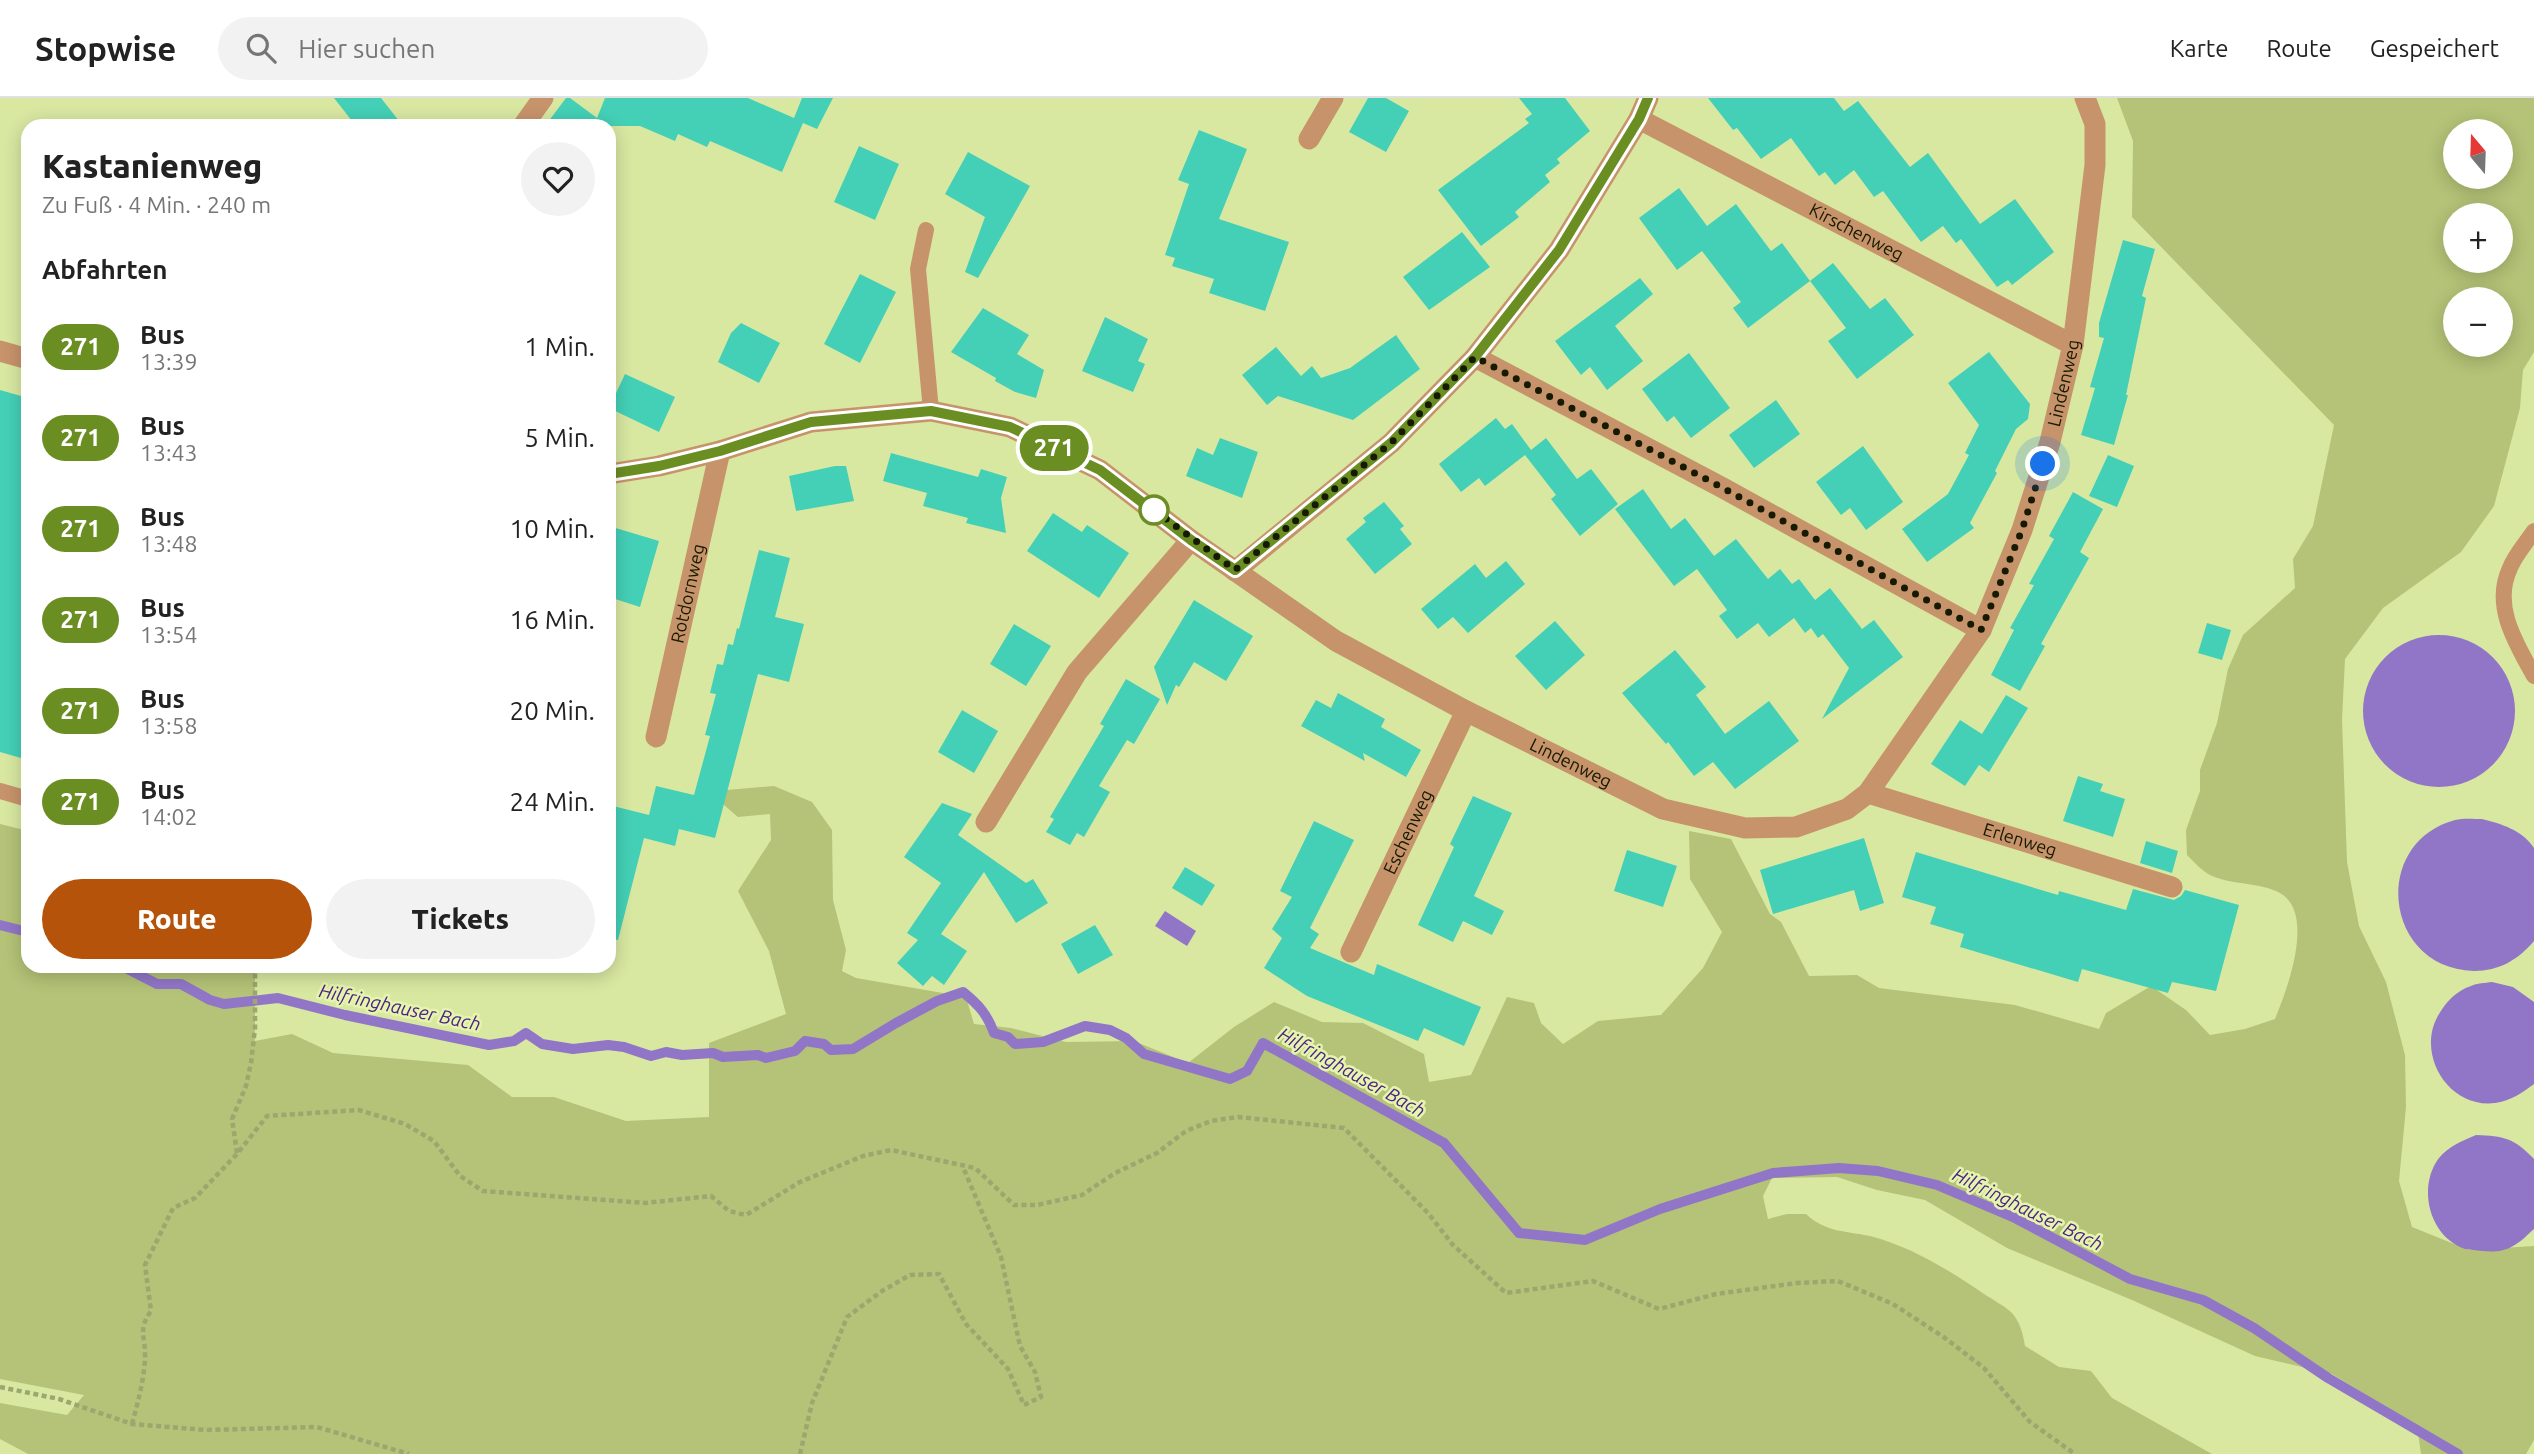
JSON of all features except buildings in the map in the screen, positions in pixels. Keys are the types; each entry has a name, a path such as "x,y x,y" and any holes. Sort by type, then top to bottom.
{"street":[{"path":"528,119 543,98"},
{"path":"1309,139 1334,98"},
{"path":"1235,570 1391,443 1475,357 1559,250 1639,119 1648,98"},
{"name":"Lindenweg","path":"616,473 659,466 720,451 811,422 931,411 1010,427 1100,470 1191,540 1336,641 1466,711 1663,809 1745,828 1796,827 1847,809 1868,793 1981,630 2022,530 2050,442 2073,345 2095,165 2095,124 2085,98"},
{"name":"Kirschenweg","path":"1639,119 2073,345"},
{"path":"0,351 21,357"},
{"path":"1475,357 1723,488 1981,630"},
{"name":"Rotdornweg","path":"656,737 720,451"},
{"path":"986,822 1077,672 1191,540"},
{"name":"Eschenweg","path":"1351,951 1466,711"},
{"name":"Erlenweg","path":"1868,793 2172,887"}],"lane":[{"path":"926,230 918,269 931,411"},
{"path":"2534,531 2509,568 2503,596 2508,628 2534,676"},
{"path":"0,790 21,797"}],"path":[{"path":"237,1154 232,1119 246,1086 255,1028 255,973"},
{"path":"132,1424 141,1388 145,1355 141,1334 144,1321 151,1311 145,1265 173,1208 195,1198 237,1154 267,1115 359,1110 405,1124 434,1141 460,1176 482,1191 645,1203 711,1196 729,1211 746,1214 800,1182 863,1156 891,1150 975,1168 1014,1205 1037,1205 1082,1195 1115,1173 1157,1153 1186,1131 1211,1121 1238,1116 1344,1128 1429,1213 1453,1245 1506,1293 1593,1280 1659,1309 1716,1294 1797,1283 1838,1281 1893,1304 1945,1338 1984,1368 2030,1422 2075,1454"},
{"path":"800,1454 812,1403 847,1317 882,1291 910,1275 939,1274 966,1324 1008,1369 1024,1405 1041,1396 1035,1372 1020,1346 1001,1257 964,1167"},
{"path":"0,1387 59,1399 132,1424 205,1430 317,1427 409,1454"}],"green space":[{"path":"2117,98 2534,98 2534,352 2523,370 2520,408 2494,506 2461,552 2383,608 2345,659 2342,720 2347,862 2359,926 2386,982 2405,1055 2406,1107 2399,1181 2412,1227 2469,1250 2534,1246 2534,1440 2526,1454 2421,1454 2417,1426 2332,1374 2255,1356 2132,1300 2007,1248 1925,1200 1877,1190 1837,1177 1772,1178 1763,1196 1768,1219 1787,1214 1806,1214 1828,1228 1886,1241 1930,1260 2011,1312 2019,1324 2025,1346 2059,1367 2091,1371 2112,1398 2212,1454 28,1454 0,1439 0,1403 67,1415 84,1395 0,1379 0,824 21,829 21,973 255,973 255,1041 292,1034 333,1053 468,1065 512,1097 554,1097 626,1121 709,1117 709,1043 786,1014 769,951 738,891 771,840 770,814 738,817 717,799 727,790 774,786 812,802 832,830 833,900 846,950 842,971 856,978 966,997 974,1024 1011,1028 1066,1042 1134,1041 1188,1063 1234,1027 1274,1002 1322,1022 1363,1023 1424,1054 1429,1082 1471,1075 1507,997 1534,1003 1541,1023 1563,1044 1598,1021 1661,1015 1703,968 1722,932 1690,879 1689,831 1731,839 1770,914 1781,922 1809,976 1857,975 1879,988 2015,1005 2099,1029 2106,1013 2151,986 2186,1010 2210,1035 2245,1029 2275,1019 2286,990 2295,953 2296,917 2291,903 2272,889 2220,879 2205,872 2187,855 2186,830 2200,791 2200,770 2217,723 2228,669 2243,635 2295,588 2293,559 2313,526 2334,425 2132,217 2133,141"}],"shaded area":[{"path":"2439,635 2468,641 2492,658 2509,682 2515,711 2509,740 2492,764 2468,781 2439,787 2410,781 2386,764 2369,740 2363,711 2369,682 2386,658 2410,641"},
{"path":"2482,819 2518,832 2534,848 2534,941 2507,963 2492,969 2474,971 2444,965 2421,950 2406,928 2399,903 2400,877 2409,853 2428,833 2455,820"},
{"path":"1165,911 1196,931 1187,946 1155,926"},
{"path":"2492,982 2513,987 2534,1002 2534,1084 2506,1100 2495,1103 2478,1102 2463,1097 2450,1088 2440,1075 2431,1045 2439,1014 2449,1001 2466,988"},
{"path":"2476,1135 2508,1140 2534,1159 2534,1229 2516,1244 2502,1250 2467,1249 2453,1243 2435,1223 2430,1210 2429,1183 2439,1158 2451,1147"}],"waterway":[{"name":"Hilfringhauser Bach","path":"0,925 21,930"},
{"name":"Hilfringhauser Bach","path":"136,973 157,984 181,984 210,1000 224,1004 278,998 489,1045 514,1041 526,1033 542,1044 573,1049 608,1045 651,1056 666,1052 682,1055 713,1053 723,1057 758,1055 766,1058 795,1051 805,1041 824,1044 831,1050 853,1049 937,1001 963,992 982,1010 994,1033 1008,1037 1015,1044 1043,1042 1085,1026 1110,1030 1126,1038 1144,1054 1230,1079 1247,1071 1263,1043 1444,1143 1519,1233 1585,1240 1660,1209 1773,1173 1839,1168 1878,1171 1937,1185 2015,1218 2130,1279 2203,1300 2254,1328 2328,1378 2458,1454"}],"bus line":[{"name":"271","path":"616,473 659,466 720,451 811,422 931,411 1010,427 1100,470 1235,570 1391,443 1475,357 1559,250 1639,119 1648,98"}],"route":[{"path":"1154,510 1150,507 1235,570 1391,443 1475,357 1723,488 1981,630 2022,530 2043,464"}]}
